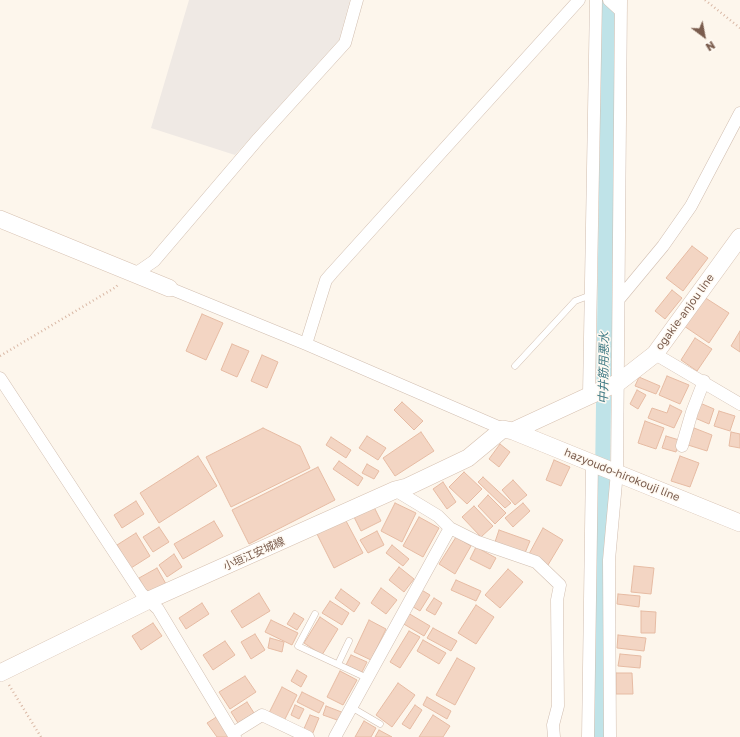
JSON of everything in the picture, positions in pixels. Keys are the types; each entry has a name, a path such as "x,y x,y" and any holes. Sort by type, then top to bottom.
{"main road":[{"path":"0,219 168,288"},
{"name":"ogakie-anjou line","path":"508,430 604,388 655,354 740,237"},
{"name":"hazyoudo-hirokouji line","path":"508,430 740,523"},
{"name":"小垣江安城線","path":"1,673 149,600 395,490 407,487 468,458 508,430"}],"street":[{"path":"132,273 154,261 258,139 345,43 357,0"},
{"path":"306,344 326,280 579,0"},
{"path":"588,737 603,467 604,388 591,295 596,0"},
{"path":"604,388 619,299 621,5 609,0"},
{"path":"619,299 663,246 691,206 740,113"},
{"path":"168,288 306,344 508,430"},
{"path":"655,354 740,404"},
{"path":"0,378 141,593 158,609 234,735 262,715 308,737"},
{"path":"682,446 692,412 704,382"},
{"path":"603,467 609,560 610,737"},
{"path":"395,490 438,516 450,528 478,542 536,562 560,585 557,600 558,706 553,725 554,737"},
{"path":"335,737 450,528"}],"lane":[{"path":"515,366 575,301 591,295"},
{"path":"315,614 298,646 367,678"},
{"path":"338,664 349,641"},
{"path":"351,707 380,724"}],"path":[{"path":"705,0 740,28"},
{"path":"0,356 116,287 132,273"},
{"path":"1,673 41,737"}],"shaded area":[{"path":"189,0 350,0 339,40 235,155 151,128"}],"building":[{"path":"692,246 708,258 683,291 666,278"},
{"path":"672,290 682,298 665,319 655,311"},
{"path":"704,297 729,313 709,343 684,326"},
{"path":"202,314 223,323 206,360 186,351"},
{"path":"740,331 740,352 731,346"},
{"path":"695,338 712,349 697,371 681,360"},
{"path":"232,344 249,351 237,377 221,370"},
{"path":"262,355 278,362 267,388 251,381"},
{"path":"667,376 689,385 680,404 659,395"},
{"path":"639,377 660,386 656,394 635,386"},
{"path":"637,390 646,395 638,409 630,404"},
{"path":"402,402 423,421 414,430 394,410"},
{"path":"700,403 714,409 709,424 695,418"},
{"path":"670,405 682,411 674,428 648,418 652,408 667,413"},
{"path":"719,411 735,416 730,431 714,426"},
{"path":"645,421 664,428 656,449 638,443"},
{"path":"263,428 300,446 310,468 231,507 206,457"},
{"path":"694,428 712,435 707,451 688,445"},
{"path":"421,432 434,451 395,476 383,458"},
{"path":"731,432 740,434 740,448 729,446"},
{"path":"367,436 386,448 378,460 359,448"},
{"path":"666,436 679,440 676,452 662,448"},
{"path":"331,437 351,450 346,458 326,445"},
{"path":"500,444 510,452 499,467 489,459"},
{"path":"198,456 217,486 159,523 140,493"},
{"path":"680,456 699,463 690,487 671,481"},
{"path":"554,460 570,467 561,486 546,480"},
{"path":"339,461 363,478 358,486 333,469"},
{"path":"367,464 379,471 374,479 362,473"},
{"path":"318,467 335,500 249,544 232,510"},
{"path":"464,472 482,489 467,504 449,487"},
{"path":"483,477 511,503 505,508 478,482"},
{"path":"513,480 527,495 515,505 502,490"},
{"path":"443,482 456,502 447,509 433,489"},
{"path":"488,495 506,513 495,524 478,506"},
{"path":"136,501 144,514 122,528 114,515"},
{"path":"395,503 416,513 402,542 381,531"},
{"path":"523,503 530,511 513,527 505,518"},
{"path":"373,505 381,521 361,531 353,515"},
{"path":"474,506 493,526 481,537 462,517"},
{"path":"419,517 439,528 423,557 403,546"},
{"path":"345,519 363,553 334,568 317,534"},
{"path":"214,521 223,536 183,559 174,544"},
{"path":"159,527 169,542 153,552 143,537"},
{"path":"543,528 563,540 548,565 529,554"},
{"path":"499,530 530,541 525,553 495,542"},
{"path":"377,531 384,545 368,553 360,540"},
{"path":"136,533 150,556 131,568 117,545"},
{"path":"456,537 471,546 455,574 439,564"},
{"path":"392,545 409,559 403,566 386,553"},
{"path":"476,547 496,558 490,569 470,559"},
{"path":"174,554 182,567 167,577 159,565"},
{"path":"634,566 654,568 651,594 631,592"},
{"path":"399,567 414,579 404,592 389,580"},
{"path":"157,568 166,584 148,594 139,578"},
{"path":"508,569 523,582 500,608 485,595"},
{"path":"456,580 481,591 476,601 451,590"},
{"path":"381,588 397,600 386,614 371,603"},
{"path":"341,589 360,603 354,612 335,598"},
{"path":"420,589 430,595 420,611 410,605"},
{"path":"259,593 270,611 242,628 231,611"},
{"path":"618,594 640,596 639,607 617,604"},
{"path":"434,598 442,603 435,615 426,610"},
{"path":"330,601 349,613 342,625 322,613"},
{"path":"202,603 209,614 186,629 179,618"},
{"path":"476,605 494,617 476,644 458,633"},
{"path":"641,611 656,612 655,633 641,633"},
{"path":"294,613 304,619 297,630 287,624"},
{"path":"408,613 430,626 424,636 402,623"},
{"path":"320,617 338,629 322,655 304,643"},
{"path":"271,620 298,633 292,645 265,632"},
{"path":"369,620 386,629 371,660 354,652"},
{"path":"153,623 162,636 141,650 132,636"},
{"path":"433,628 457,641 451,651 427,638"},
{"path":"409,631 420,637 400,668 390,662"},
{"path":"255,634 265,650 251,659 241,642"},
{"path":"618,635 646,638 644,651 617,648"},
{"path":"270,638 284,642 282,652 268,648"},
{"path":"423,640 446,653 439,664 417,651"},
{"path":"225,641 235,655 213,670 203,655"},
{"path":"620,654 641,656 640,668 618,666"},
{"path":"351,655 367,662 362,672 346,665"},
{"path":"457,658 475,668 455,705 436,695"},
{"path":"297,670 307,676 301,687 291,681"},
{"path":"340,671 357,680 343,705 327,697"},
{"path":"616,673 632,673 633,694 616,694"},
{"path":"245,676 256,692 230,709 219,692"},
{"path":"398,683 415,695 392,727 376,715"},
{"path":"282,687 297,695 284,721 269,713"},
{"path":"302,692 324,703 319,713 297,702"},
{"path":"427,697 451,711 447,719 423,705"},
{"path":"247,702 254,713 238,723 231,712"},
{"path":"295,705 304,709 299,719 291,715"},
{"path":"415,705 422,710 410,729 402,724"},
{"path":"326,706 344,713 340,721 323,715"},
{"path":"310,715 319,718 312,735 303,731"},
{"path":"433,715 450,726 443,737 419,737"},
{"path":"218,716 229,737 217,737 207,723"},
{"path":"364,721 376,728 371,737 355,737"},
{"path":"379,730 392,737 375,737"}],"waterway":[{"name":"中井筋用悪水","path":"599,737 609,0"}]}
